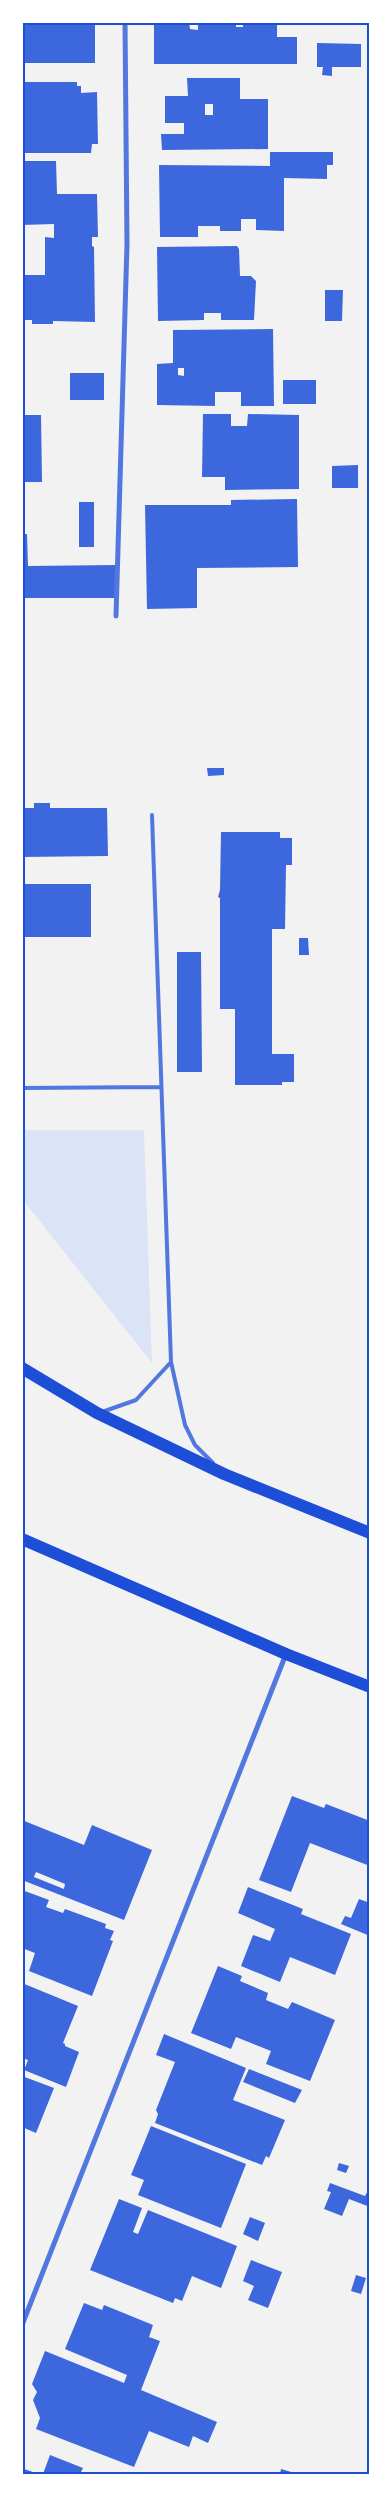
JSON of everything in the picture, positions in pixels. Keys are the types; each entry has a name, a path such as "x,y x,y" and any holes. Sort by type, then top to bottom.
{"main road":[{"path":"22,1368 97,1413 224,1474 370,1533"},
{"path":"23,1540 286,1654 370,1687"}],"street":[{"path":"116,616 127,244 125,22"},
{"path":"22,2325 286,1654"}],"lane":[{"path":"152,815 172,1362 185,1425 195,1445 224,1474"},
{"path":"22,1088 161,1087"},
{"path":"97,1413 136,1400 172,1362"}],"shaded area":[{"path":"23,1130 144,1130 152,1363 23,1200"}],"building":[{"path":"22,22 95,22 95,63 22,63"},
{"path":"154,22 189,22 190,29 198,30 198,22 236,22 236,27 243,27 243,22 277,22 277,37 297,37 297,64 154,64"},
{"path":"317,43 361,44 361,67 332,67 332,76 322,75 323,67 317,67"},
{"path":"187,78 240,78 240,99 268,99 268,149 162,150 161,134 184,134 184,123 165,123 165,96 188,96","holes":["205,104 213,104 213,115 205,115"]},
{"path":"22,82 77,82 77,86 81,86 81,93 97,92 98,144 92,144 91,153 22,153"},
{"path":"270,152 333,152 333,165 327,165 327,179 284,178 284,231 256,230 256,219 241,219 241,231 220,231 220,226 198,226 198,237 160,237 159,165 270,166"},
{"path":"22,161 56,161 57,194 97,194 98,237 92,237 92,246 94,247 95,322 53,321 53,324 32,324 32,320 22,320 22,275 45,275 45,237 54,238 54,224 22,225"},
{"path":"237,246 239,249 240,276 251,276 256,281 254,320 221,320 221,313 204,313 204,320 158,321 157,247"},
{"path":"325,290 343,290 342,321 325,321"},
{"path":"273,329 274,406 241,406 241,392 215,392 215,406 157,405 157,364 173,363 173,330","holes":["178,368 184,368 184,376 178,375"]},
{"path":"70,373 104,373 104,400 70,400"},
{"path":"283,380 316,380 316,404 283,404"},
{"path":"203,414 231,414 231,426 247,426 248,414 299,415 299,489 225,490 225,477 202,477"},
{"path":"22,415 41,415 42,482 22,482"},
{"path":"358,465 358,488 332,488 332,466"},
{"path":"297,499 298,567 197,568 197,608 147,609 145,505 231,505 231,500"},
{"path":"79,502 94,502 94,547 79,547"},
{"path":"22,534 27,534 28,566 117,565 117,598 22,598"},
{"path":"207,768 224,768 224,775 208,776"},
{"path":"34,803 50,803 50,808 107,808 108,856 22,857 22,808 34,808"},
{"path":"221,832 280,832 280,838 292,838 292,865 286,865 285,929 272,929 272,1054 294,1054 294,1082 282,1082 282,1085 235,1085 235,1009 220,1009 220,898 218,897 220,890"},
{"path":"22,884 91,884 91,937 22,937"},
{"path":"299,938 308,938 309,955 299,955"},
{"path":"177,952 201,952 202,1072 177,1072"},
{"path":"292,1796 324,1808 326,1804 370,1821 370,1866 310,1843 291,1892 259,1880"},
{"path":"22,1820 84,1845 92,1825 152,1850 124,1920 22,1880","holes":["36,1872 65,1884 64,1889 34,1877"]},
{"path":"248,1887 303,1909 301,1914 351,1934 335,1975 290,1957 280,1982 241,1966 253,1935 270,1941 275,1929 238,1913"},
{"path":"22,1890 49,1900 46,1907 63,1913 65,1909 106,1924 105,1928 114,1931 110,1940 113,1941 92,1996 29,1971 35,1953 22,1948"},
{"path":"359,1899 370,1903 370,1936 341,1924 345,1916 351,1918"},
{"path":"218,1966 242,1976 240,1981 268,1993 266,2000 288,2009 292,2002 335,2020 310,2081 266,2064 271,2051 236,2037 231,2049 191,2033"},
{"path":"22,1983 78,2006 63,2043 65,2046 79,2052 66,2087 24,2070 28,2060 22,2058"},
{"path":"164,2034 246,2068 233,2100 285,2120 269,2158 266,2156 262,2165 155,2123 158,2114 156,2110 175,2062 156,2055"},
{"path":"249,2069 302,2090 295,2103 243,2082"},
{"path":"22,2076 54,2088 36,2133 22,2127"},
{"path":"151,2126 246,2164 221,2228 138,2195 144,2180 131,2175"},
{"path":"339,2163 349,2166 346,2173 337,2170"},
{"path":"330,2183 365,2196 370,2187 370,2207 349,2199 342,2216 324,2209 331,2192 327,2191"},
{"path":"119,2199 142,2208 133,2232 138,2234 148,2210 237,2246 221,2288 192,2276 182,2301 175,2298 173,2303 90,2270"},
{"path":"250,2217 265,2223 258,2241 243,2234"},
{"path":"251,2260 282,2272 268,2308 248,2300 254,2286 243,2281"},
{"path":"356,2275 366,2278 361,2294 351,2291"},
{"path":"84,2303 102,2310 104,2305 153,2325 149,2337 160,2341 141,2390 217,2422 208,2443 193,2436 189,2447 149,2431 134,2467 36,2429 40,2418 33,2400 37,2392 32,2384 45,2351 124,2383 127,2375 65,2349"},
{"path":"50,2455 83,2468 80,2474 43,2474"},
{"path":"24,2469 39,2474 22,2474"},
{"path":"281,2469 298,2474 280,2474"}]}
